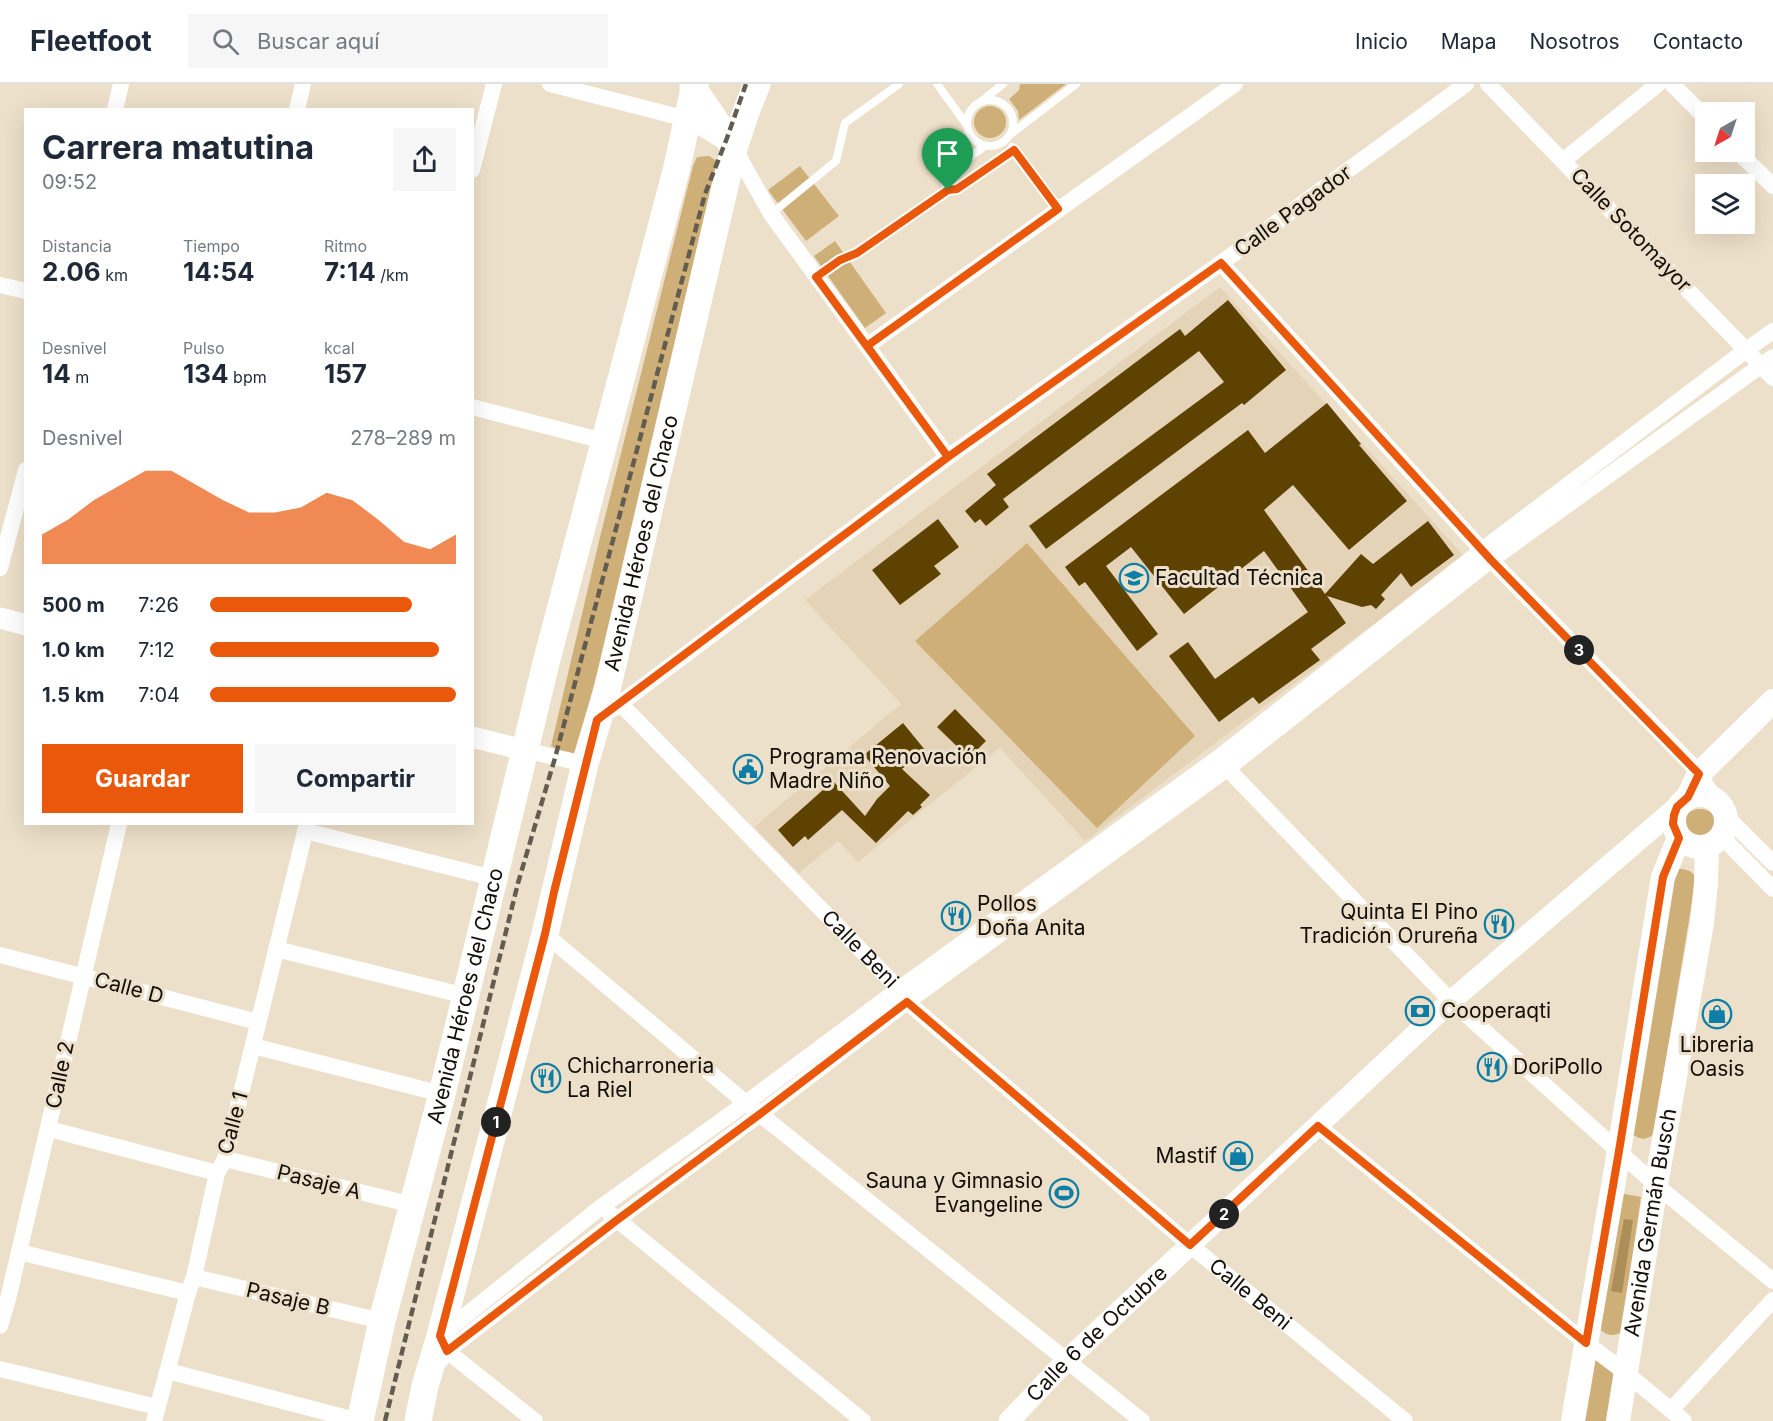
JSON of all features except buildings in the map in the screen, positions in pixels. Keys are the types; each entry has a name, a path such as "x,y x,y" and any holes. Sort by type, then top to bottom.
{"main road":[{"name":"Avenida Héroes del Chaco","path":"418,1421 425,1386 443,1344 585,764 597,720 613,697 734,148 757,84"},
{"name":"Avenida Héroes del Chaco","path":"360,1421 382,1321 442,1094 524,750 677,167 693,85"},
{"path":"693,85 734,148"},
{"path":"1682,802 1701,794 1717,820 1692,846 1677,835 1673,824 1674,815 1699,774 1773,701"},
{"name":"Avenida Germán Busch","path":"1618,1421 1702,923 1706,883 1717,820 1721,751"},
{"name":"Avenida Germán Busch","path":"1573,1421 1663,877 1677,835"}],"street":[{"path":"115,108 121,84"},
{"path":"297,108 303,84"},
{"path":"474,162 494,84"},
{"path":"550,84 687,119 734,148 771,214 948,457"},
{"path":"867,346 1235,84"},
{"name":"Calle Pagador","path":"613,697 1221,263 1466,84"},
{"name":"Calle Sotomayor","path":"1488,84 1746,350 1767,361 1773,378"},
{"path":"1564,160 1658,84"},
{"path":"1672,84 1695,107"},
{"path":"1748,162 1773,186"},
{"path":"1221,263 1486,555 1699,774 1717,820 1773,889"},
{"path":"0,285 24,291"},
{"path":"443,1344 601,1207 746,1103 903,996 1222,764 1773,331"},
{"path":"1486,555 1767,361"},
{"path":"474,408 604,441"},
{"path":"0,568 24,478"},
{"path":"0,618 24,624"},
{"name":"Calle Beni","path":"613,697 903,996 1190,1245 1405,1421"},
{"path":"474,738 585,764"},
{"path":"1222,764 1451,1001 1656,1185 1773,1281"},
{"name":"Calle 6 de Octubre","path":"1009,1421 1067,1360 1451,1001 1682,802"},
{"path":"1717,820 1773,863"},
{"name":"Calle 2","path":"0,1326 4,1298 19,1252 119,825"},
{"path":"306,827 493,878"},
{"name":"Calle 1","path":"155,1414 194,1277 306,827"},
{"path":"1642,836 1677,835"},
{"path":"545,934 746,1103 1142,1421"},
{"path":"276,949 466,996"},
{"name":"Calle D","path":"0,955 258,1022"},
{"path":"443,1344 617,1220 760,1114 903,996"},
{"path":"253,1046 442,1094"},
{"path":"1318,1126 1684,1421"},
{"name":"Pasaje A","path":"48,1129 413,1205"},
{"path":"601,1207 863,1421"},
{"path":"19,1252 188,1293"},
{"name":"Pasaje B","path":"194,1277 382,1321"},
{"path":"1671,1410 1773,1300"},
{"path":"443,1344 535,1421"},
{"path":"0,1369 155,1414"},
{"path":"168,1371 360,1421"}],"lane":[{"path":"771,214 836,161 844,123 899,84"},
{"path":"937,84 966,124 972,139 978,144 993,147 1076,84"},
{"path":"966,124 971,110 1003,84"},
{"path":"983,101 998,102 1010,111 1014,126 1009,137 1014,150 1058,209"},
{"path":"985,146 949,172 945,180 948,190 957,189 1014,150"}],"path":[{"path":"816,277 840,260 857,253 948,190"}],"shaded area":[{"path":"1020,84 1066,84 1019,120 1018,111 1009,99 1019,90"},
{"path":"990,106 1001,111 1006,122 1001,133 990,138 979,133 974,122 979,111"},
{"path":"709,156 723,165 726,177 576,755 567,755 551,746 600,537 693,166 697,157"},
{"path":"800,166 839,216 806,241 768,190"},
{"path":"835,241 886,313 865,328 814,256"},
{"name":"Facultad Técnica","path":"1220,287 1464,556 1085,841 1000,748 858,862 838,841 799,873 754,827 901,704 805,600"},
{"path":"1027,543 1195,736 1097,828 915,641"},
{"path":"1700,809 1713,814 1718,827 1713,840 1700,845 1687,840 1682,827 1687,814"},
{"path":"1679,869 1689,871 1696,877 1654,1134 1641,1138 1633,1135 1673,873"},
{"path":"1619,1193 1641,1197 1622,1332 1612,1335 1598,1328"},
{"path":"1624,1219 1633,1220 1622,1293 1611,1291"},
{"path":"1594,1356 1617,1374 1610,1421 1582,1421"}],"railway":[{"path":"385,1421 518,883 555,758 705,194 746,84"}],"place":[{"name":"Facultad Técnica","path":"1134,578"},
{"name":"Programa Renovación Madre Niño","path":"748,769"},
{"name":"Pollos Doña Anita","path":"956,916"},
{"name":"Quinta El Pino Tradición Orureña","path":"1499,924"},
{"name":"Cooperaqti","path":"1420,1011"},
{"name":"Libreria Oasis","path":"1717,1014"},
{"name":"DoriPollo","path":"1492,1067"},
{"name":"Chicharroneria La Riel","path":"546,1078"},
{"name":"Mastif","path":"1238,1156"},
{"name":"Sauna y Gimnasio Evangeline","path":"1064,1193"}],"route":[{"path":"948,190 857,253 840,260 816,277 948,457 597,720 545,934 440,1336 447,1351 907,1002 1190,1245 1318,1126 1586,1343 1663,877 1679,838 1673,824 1674,815 1677,807 1688,797 1699,774 1491,560 1221,263 948,457 867,346 1058,209 1014,150 957,189 948,190"}]}
